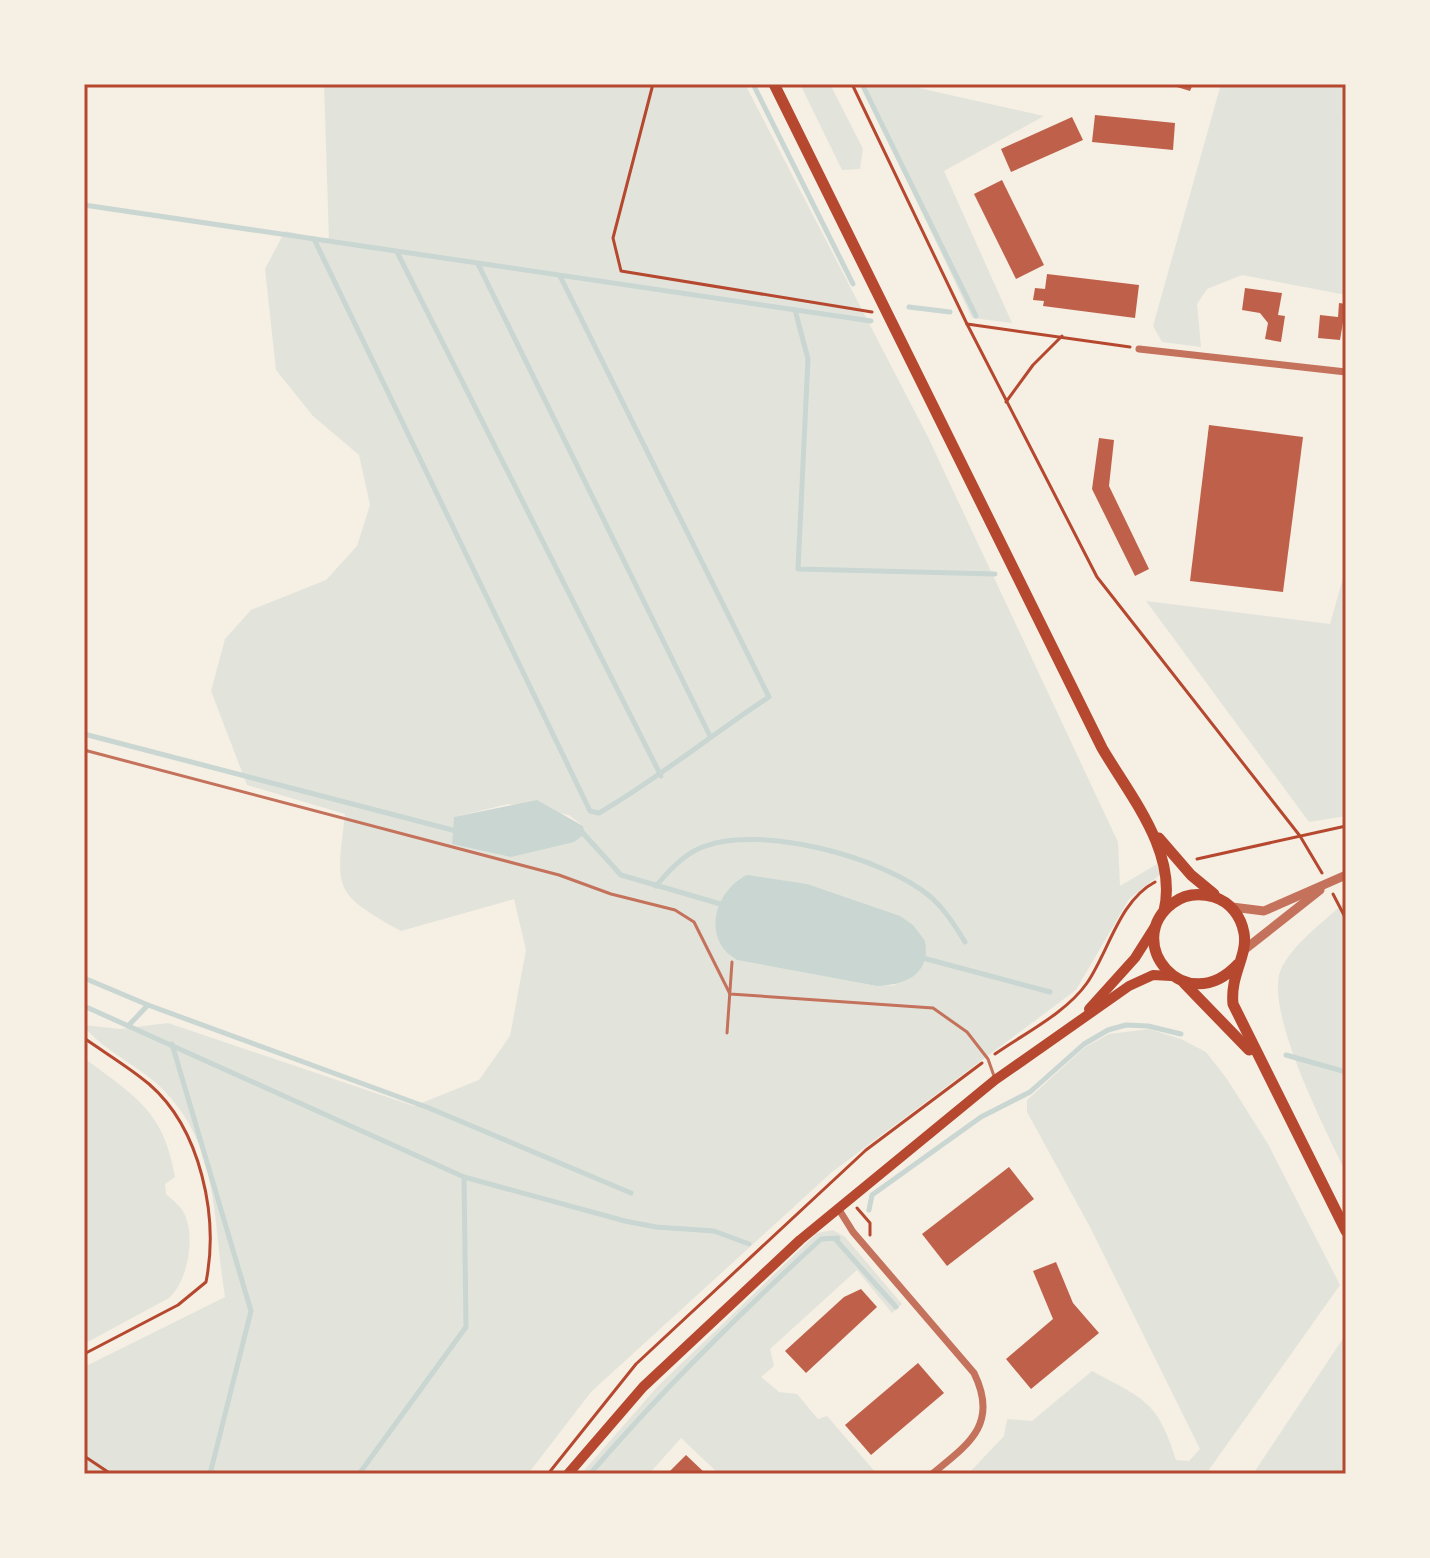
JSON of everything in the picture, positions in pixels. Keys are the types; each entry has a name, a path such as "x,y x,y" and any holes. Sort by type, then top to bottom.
{"main road":[{"path":"774,84 1102,748 1145,822 1168,875 1164,911 1157,923 1135,958 1078,1021"},
{"path":"1145,822 1184,866 1232,907 1241,920 1244,950 1231,988 1233,1004 1346,1231"},
{"path":"1164,911 1188,895 1219,898"},
{"path":"1157,923 1156,952 1171,976"},
{"path":"1184,983 1214,983 1238,964"},
{"path":"568,1474 643,1387 838,1208 995,1080 1142,979 1153,975 1171,976 1184,983 1265,1069"}],"street":[{"path":"1139,349 1346,372"},
{"path":"1232,907 1264,911 1346,875"},
{"path":"1244,950 1328,883"},
{"path":"838,1208 853,1232 974,1373 982,1390 981,1425 968,1444 932,1474"}],"lane":[{"path":"84,750 559,875 611,894 675,910 694,922 730,994"},
{"path":"727,1033 732,962"},
{"path":"730,994 933,1008 967,1032 988,1059 995,1080"}],"path":[{"path":"653,84 613,238 621,271 888,315"},
{"path":"852,84 967,324 1097,577 1300,836 1346,919"},
{"path":"967,324 1139,349"},
{"path":"1006,402 1033,365 1062,336"},
{"path":"1184,866 1201,857 1346,826"},
{"path":"548,1474 636,1364 866,1150 1067,1004 1086,984 1132,901 1144,888 1168,875"},
{"path":"84,1038 150,1085 187,1133 205,1191 211,1256 206,1282 178,1305 84,1354"},
{"path":"84,1456 111,1474"}],"shaded area":[{"path":"324,84 745,84 928,437 1118,842 1120,886 1157,864 1161,874 1129,899 1076,990 832,1172 591,1392 528,1474 84,1474 84,1367 225,1297 210,1182 192,1129 155,1082 96,1039 84,1025 120,1029 168,1023 414,1106 479,1080 510,1036 526,950 514,899 401,931 378,918 351,897 344,887 340,859 345,814 247,785 211,691 225,639 251,610 326,580 357,546 370,505 359,455 313,416 276,370 265,269 285,231 329,241","holes":["508,804 569,815 583,826 584,834 452,844 455,817","729,955 898,985 877,986 737,960"]},
{"path":"800,84 830,84 863,149 860,169 842,170"},
{"path":"861,84 919,84 919,88 1044,116 944,171 1012,323 972,318"},
{"path":"1221,84 1346,84 1342,121 1346,122 1346,295 1242,275 1207,289 1197,304 1201,347 1162,342 1153,326"},
{"path":"1346,567 1346,816 1309,822 1146,601 1330,624"},
{"path":"537,800 583,826 585,834 574,842 511,857 452,844 454,817"},
{"path":"747,875 807,884 900,916 913,925 925,941 926,953 920,970 906,980 877,986 737,960 719,941 716,916 726,892"},
{"path":"1346,901 1346,1173 1299,1070 1280,1010 1278,986 1282,967 1295,949"},
{"path":"1149,1029 1181,1039 1206,1052 1227,1079 1268,1144 1340,1285 1206,1474 968,1474 1004,1436 1007,1419 1032,1421 1092,1371 1125,1388 1147,1404 1163,1425 1176,1460 1189,1461 1200,1449 1090,1227 1027,1112 1027,1100 1085,1047 1109,1034"},
{"path":"84,1058 132,1095 155,1120 170,1154 175,1177 165,1184 166,1194 184,1213 190,1246 181,1281 169,1298 84,1344"},
{"path":"833,1230 845,1237 902,1304 892,1313 857,1270 770,1349 774,1366 761,1377 779,1392 797,1394 818,1419 827,1416 877,1474 719,1474 681,1438 649,1474 581,1474 658,1386 817,1233"},
{"path":"1346,1334 1346,1474 1253,1474"}],"building":[{"path":"1167,84 1193,84 1190,91"},
{"path":"1095,115 1175,123 1173,150 1092,142"},
{"path":"1072,117 1083,140 1011,172 1001,149"},
{"path":"1002,180 1044,265 1016,279 974,194"},
{"path":"1047,274 1139,285 1135,318 1043,306 1044,301 1033,300 1035,288 1045,289"},
{"path":"1245,288 1282,293 1278,315 1285,316 1281,342 1265,339 1268,323 1260,313 1242,310"},
{"path":"1339,303 1346,304 1340,340 1318,338 1320,315 1338,317"},
{"path":"1209,425 1303,437 1283,592 1190,581"},
{"path":"1099,438 1114,440 1109,486 1149,569 1135,576 1092,489"},
{"path":"1009,1167 1034,1199 947,1266 922,1234"},
{"path":"1056,1262 1073,1303 1099,1333 1031,1389 1006,1359 1053,1319 1033,1271"},
{"path":"861,1289 877,1307 806,1373 785,1351 844,1297"},
{"path":"918,1363 944,1393 871,1455 845,1425"},
{"path":"686,1455 706,1474 667,1474"}],"waterway":[{"path":"753,84 853,284"},
{"path":"862,84 976,316"},
{"path":"84,205 871,321"},
{"path":"314,239 590,811 599,813 769,697 560,276"},
{"path":"397,252 661,776"},
{"path":"478,264 710,736"},
{"path":"909,307 950,312"},
{"path":"795,310 808,359 798,569 995,574"},
{"path":"84,734 460,832"},
{"path":"582,832 621,875 724,905"},
{"path":"656,886 692,852 723,842 785,842 819,848 853,857 911,883 937,903 965,942"},
{"path":"919,957 1050,992"},
{"path":"84,978 148,1005 429,1108 631,1193"},
{"path":"129,1025 148,1005"},
{"path":"84,1006 464,1177 625,1221 656,1227 714,1231 749,1244"},
{"path":"869,1210 872,1195 981,1117 1030,1092 1084,1044 1108,1030 1126,1025 1148,1026 1181,1034"},
{"path":"172,1044 251,1311 210,1474"},
{"path":"1286,1055 1346,1072"},
{"path":"359,1474 466,1327 464,1177"},
{"path":"590,1474 673,1383 760,1296 821,1239 838,1238"},
{"path":"836,1240 896,1307"}]}
